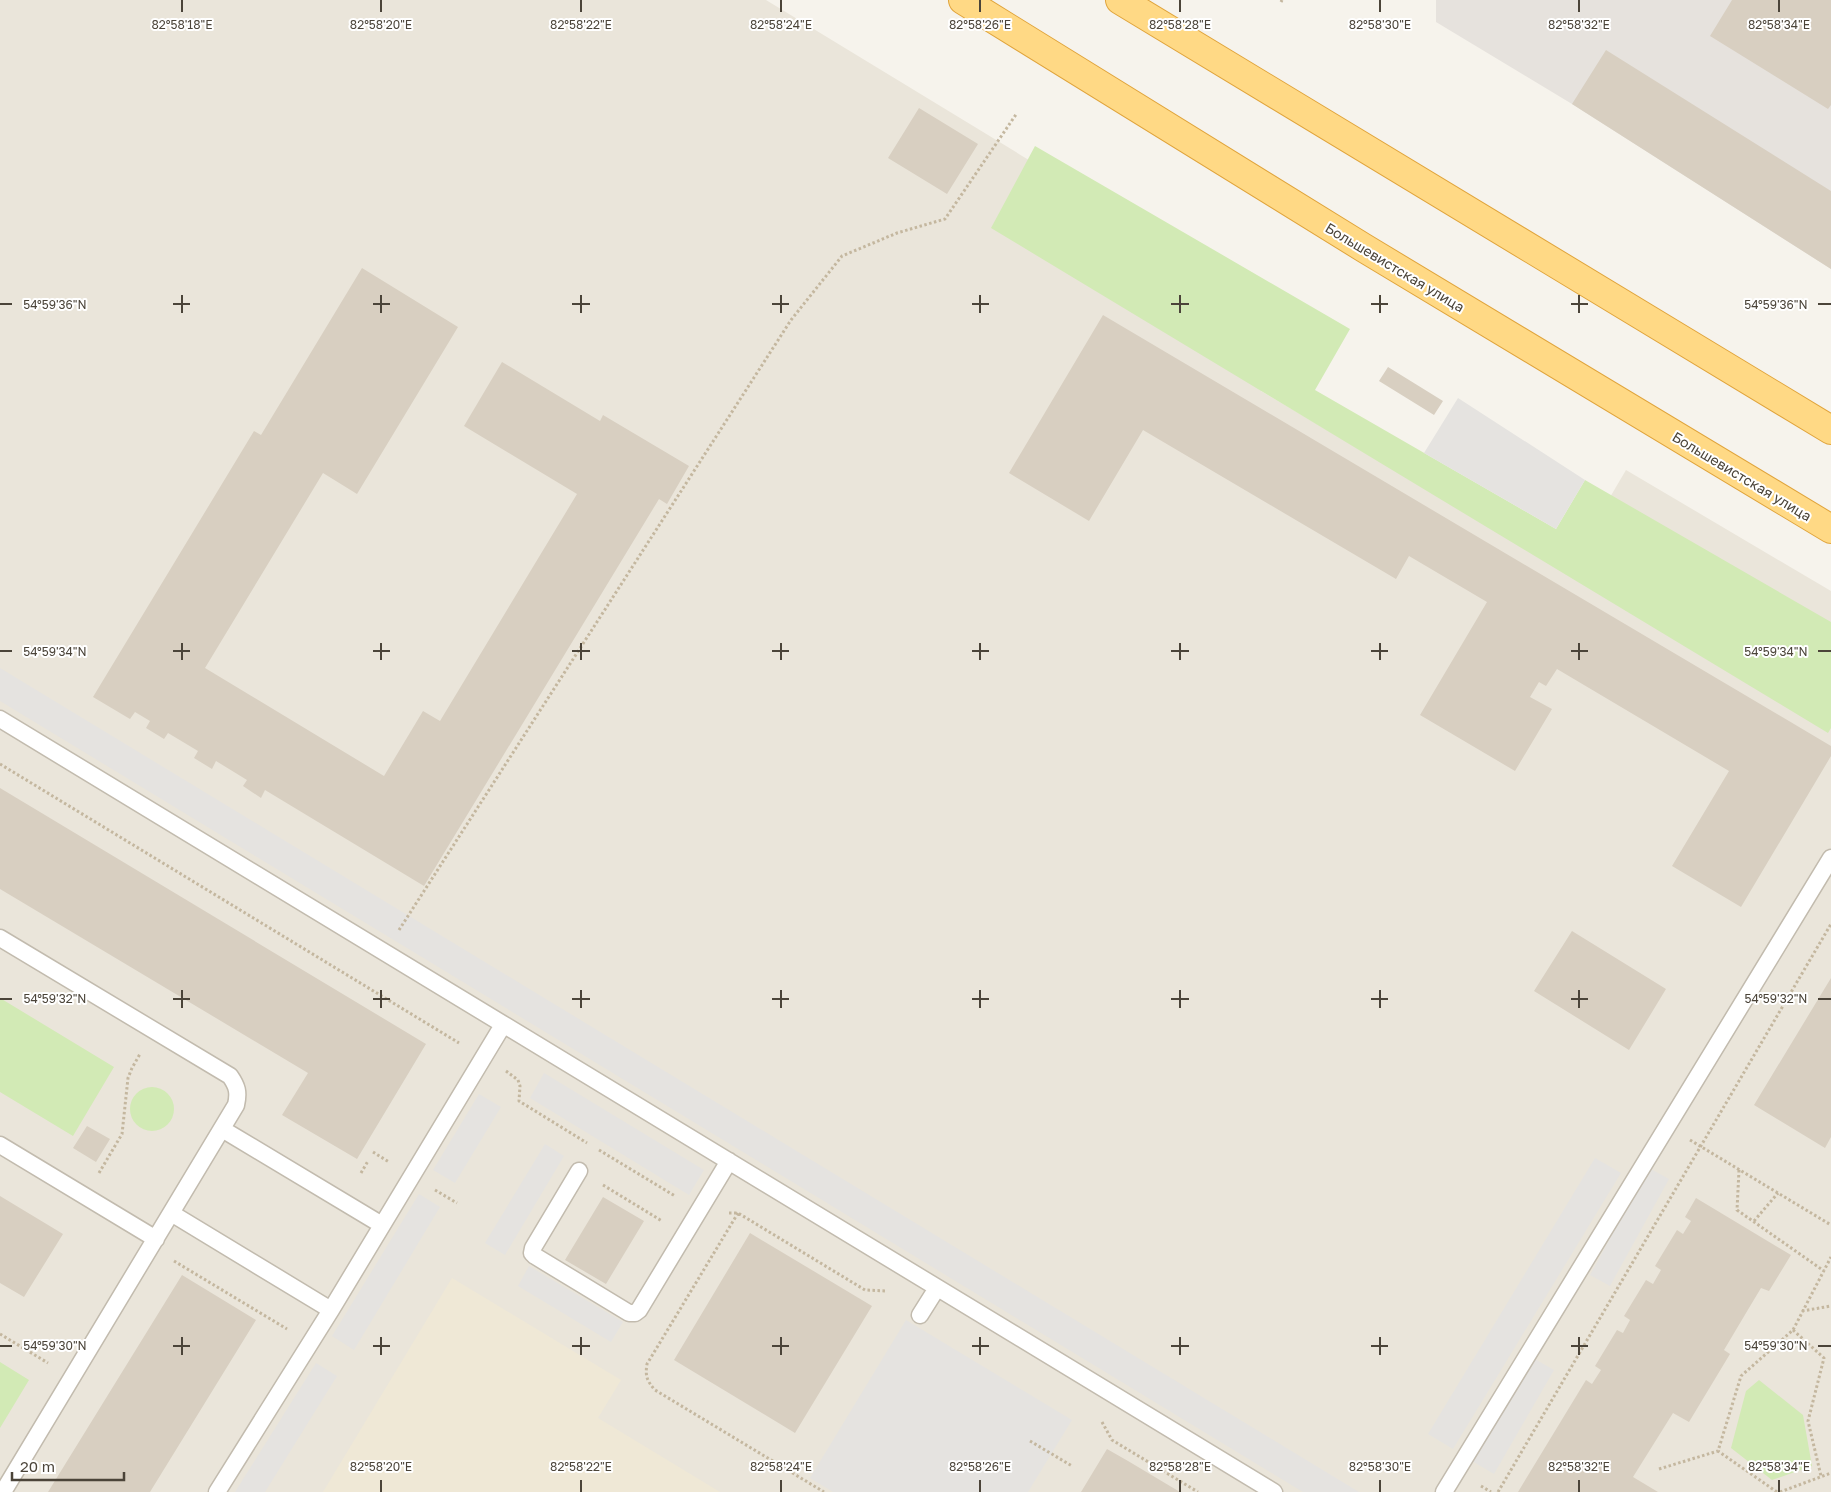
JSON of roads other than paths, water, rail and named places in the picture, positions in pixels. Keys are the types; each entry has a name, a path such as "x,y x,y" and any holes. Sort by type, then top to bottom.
{"highway":[{"name":"Большевистская улица","path":"963,0 1364,248 1831,529"},
{"path":"1120,0 1831,430"}],"lane":[{"path":"0,719 1274,1492"},
{"path":"1444,1492 1831,858"},
{"path":"0,938 230,1076 237,1085 239,1096 222,1129 3,1492"},
{"path":"217,1492 331,1310 503,1024"},
{"path":"222,1129 382,1225"},
{"path":"0,1145 153,1243"},
{"path":"579,1171 533,1248 532,1253 629,1313 635,1313 639,1310 729,1161"},
{"path":"171,1213 331,1310"},
{"path":"920,1315 937,1288"}]}
